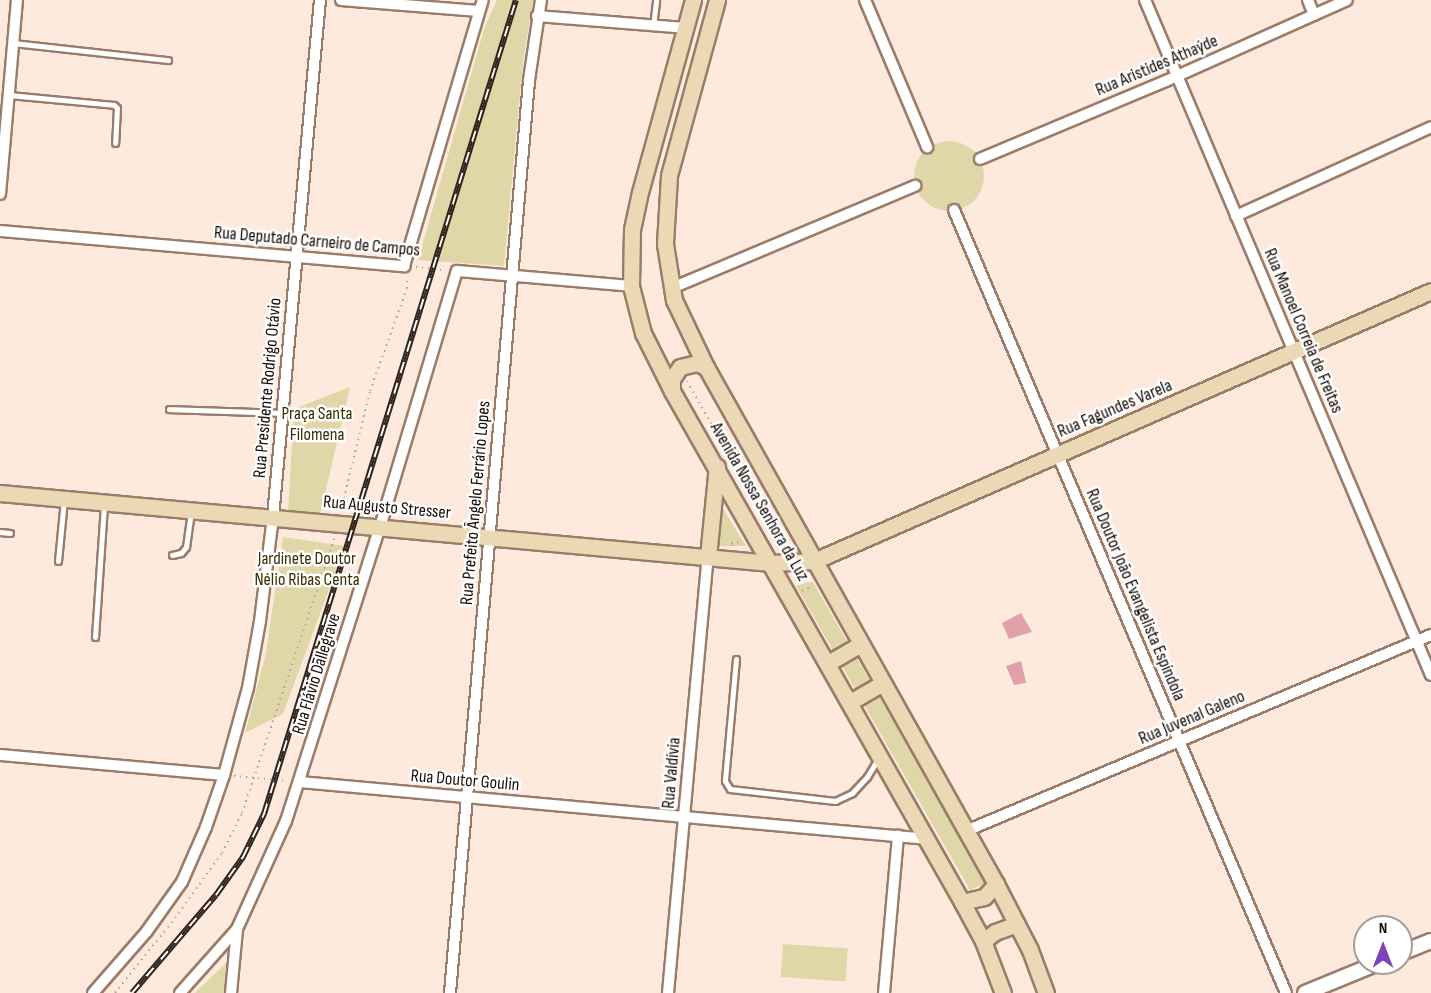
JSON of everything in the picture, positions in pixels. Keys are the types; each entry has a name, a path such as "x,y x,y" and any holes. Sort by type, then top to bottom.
{"main road":[{"name":"Avenida Nossa Senhora da Luz","path":"693,0 635,213 631,247 631,286 642,333 672,391 717,466 928,839 983,941 1003,993"},
{"name":"Avenida Nossa Senhora da Luz","path":"717,0 669,176 665,244 672,288 682,320 814,561 996,884 1017,924 1046,993"},
{"name":"Rua Fagundes Varela","path":"814,561 1294,353 1431,291"},
{"path":"672,391 672,379 680,367 697,363 706,367"},
{"path":"708,557 717,466"},
{"name":"Rua Augusto Stresser","path":"0,492 708,557 771,562 814,561"},
{"path":"828,663 861,644"},
{"path":"850,702 883,683"},
{"path":"962,902 984,897 996,884"},
{"path":"983,941 995,932 1017,924"}],"street":[{"path":"0,194 17,0"},
{"name":"Rua Presidente Rodrigo Otávio","path":"93,993 147,931 182,882 206,827 224,775 255,653 273,517 320,0"},
{"path":"341,0 479,11"},
{"path":"404,266 483,0"},
{"path":"541,0 537,16 685,28"},
{"path":"865,0 927,147"},
{"name":"Rua Manoel Correia de Freitas","path":"1145,0 1431,675"},
{"path":"1308,0 1314,15"},
{"name":"Rua Aristides Athaýde","path":"980,159 1177,76 1347,0"},
{"name":"Rua Prefeito Ângelo Ferrário Lopes","path":"450,993 511,276 537,16"},
{"path":"1236,216 1431,127"},
{"path":"672,288 915,186"},
{"name":"Rua Doutor João Evangelista Espíndola","path":"954,210 1286,993"},
{"name":"Rua Deputado Carneiro de Campos","path":"0,231 404,266"},
{"path":"457,271 631,286"},
{"name":"Rua Flávio Dallegrave","path":"180,993 237,929 276,846 300,782 457,271"},
{"name":"Rua Valdívia","path":"668,993 708,557"},
{"name":"Rua Juvenal Galeno","path":"966,831 1431,635"},
{"path":"0,755 224,775"},
{"name":"Rua Doutor Goulin","path":"300,782 928,839"},
{"path":"884,993 898,836"},
{"path":"231,993 237,929"},
{"path":"1413,948 1431,941"},
{"path":"1305,993 1353,973"}],"lane":[{"path":"653,26 656,0"},
{"path":"13,43 168,60"},
{"path":"9,96 114,105 117,108 115,143"},
{"path":"169,409 283,414"},
{"path":"58,561 64,498"},
{"path":"95,637 104,502"},
{"path":"172,555 181,553 186,547 192,510"},
{"path":"0,532 10,533"},
{"path":"736,659 725,781 730,789 835,801 852,793 867,777 880,755"}],"path":[{"name":"Rua Deputado Carneiro de Campos","path":"404,266 457,271"},
{"path":"341,511 370,391 407,288 404,266"},
{"path":"683,373 781,547"},
{"path":"115,993 175,918 222,853 242,813 335,536"},
{"path":"769,539 786,537"},
{"path":"732,546 731,543 744,542"},
{"path":"803,584 806,589"},
{"path":"799,593 814,585"},
{"path":"224,775 300,782"}],"green space":[{"path":"497,0 533,0 523,62 504,266 418,260 484,29"},
{"path":"949,141 962,144 974,151 981,163 984,176 981,189 974,201 962,208 949,211 936,208 924,201 917,189 914,176 917,163 924,151 936,144"},
{"name":"Praça Santa Filomena","path":"350,387 320,515 288,510 294,409"},
{"path":"719,502 746,546 716,546"},
{"name":"Jardinete Doutor Nélio Ribas Centa","path":"283,537 345,546 283,714 245,733 266,653"},
{"path":"813,582 986,883 970,890 796,586"},
{"path":"783,944 848,949 846,981 781,977"},
{"path":"228,961 226,993 195,993"}],"shaded area":[{"path":"1021,613 1032,632 1009,639 1002,623"},
{"path":"1021,661 1026,683 1014,685 1006,666"}],"railway":[{"path":"132,993 216,895 243,857 264,814 516,0"}]}
